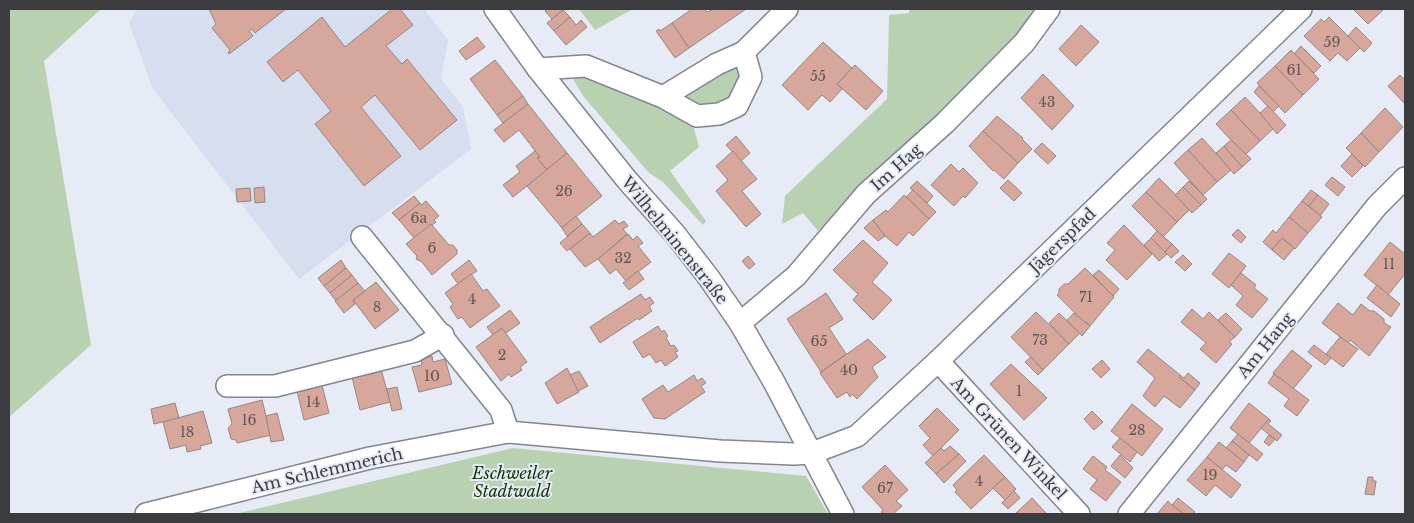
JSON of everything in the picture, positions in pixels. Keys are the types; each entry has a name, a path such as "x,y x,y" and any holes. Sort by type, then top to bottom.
{"street":[{"name":"Wilhelminenstraße","path":"495,9 538,69 628,180 675,234 709,278 740,323 774,382 843,514"},
{"path":"663,97 717,64 744,52 787,9"},
{"name":"Im Hag","path":"740,323 796,276 866,194 945,123 1024,43 1049,9"},
{"name":"Jägerspfad","path":"812,453 857,436 938,361 1301,9"},
{"path":"538,69 586,66 663,97 697,116 719,114 737,106 751,77 744,52"},
{"name":"Am Hang","path":"1130,514 1377,206 1405,178"},
{"path":"362,237 502,410 508,432"},
{"path":"227,386 275,386 415,351 443,336"},
{"name":"Am Grünen Winkel","path":"938,361 1079,514"},
{"name":"Am Schlemmerich","path":"146,514 370,458 508,432 720,451 812,453"}],"shaded area":[{"path":"137,9 424,9 448,40 441,79 463,107 471,149 299,279 153,89 129,23"}],"green space":[{"path":"9,9 101,9 44,61 91,345 9,417"},
{"path":"579,9 633,9 595,30"},
{"path":"909,9 1043,9 947,111 818,231 803,213 782,224 785,196 887,99 889,15 909,13"},
{"path":"733,63 739,72 742,88 728,104 701,113 678,100"},
{"path":"582,74 635,92 692,121 699,147 670,171 706,221 703,225 663,182 649,173 584,97 571,76"},
{"name":"Eschweiler Stadtwald","path":"513,448 806,476 828,514 235,514"}],"building":[{"path":"209,9 286,9 255,33 252,29 249,31 253,36 229,54 230,50 212,28 216,24"},
{"path":"392,9 400,9 413,25 386,46 402,64 407,59 457,120 420,150 375,95 361,107 401,156 364,186 315,124 331,111 298,70 283,82 267,62 322,17 345,47"},
{"path":"548,9 564,9 552,19 545,11"},
{"path":"692,9 705,9 707,12 714,9 746,9 689,48 672,23"},
{"path":"1353,9 1384,9 1368,24"},
{"path":"563,10 570,17 554,31 547,23"},
{"path":"570,17 576,25 581,20 587,27 566,45 554,31"},
{"path":"1329,17 1360,48 1347,61 1338,53 1330,61 1304,36 1321,19 1324,22"},
{"path":"672,23 689,48 675,58 656,31 659,29 660,31"},
{"path":"1081,25 1099,42 1076,66 1059,49"},
{"path":"1356,27 1372,43 1364,52 1348,36"},
{"path":"477,37 485,47 466,60 459,51"},
{"path":"823,42 852,68 837,84 842,89 830,102 822,95 808,110 782,85"},
{"path":"1301,46 1321,66 1314,73 1294,54"},
{"path":"1291,50 1319,79 1303,95 1275,66"},
{"path":"495,60 523,96 497,115 470,79"},
{"path":"855,65 883,91 866,110 837,84"},
{"path":"1275,66 1303,95 1285,113 1257,83"},
{"path":"1043,74 1074,106 1052,130 1021,98"},
{"path":"1400,75 1405,80 1405,104 1388,86"},
{"path":"1259,86 1279,106 1273,112 1254,92"},
{"path":"523,96 528,104 503,123 497,115"},
{"path":"1245,97 1274,128 1260,141 1231,110"},
{"path":"528,104 567,153 547,170 537,158 540,157 519,130 504,142 494,130"},
{"path":"1268,106 1286,125 1277,134 1260,113"},
{"path":"1385,108 1403,127 1379,152 1361,133"},
{"path":"1231,110 1260,141 1245,155 1216,124"},
{"path":"997,116 1023,138 1032,149 1018,163 983,131"},
{"path":"983,131 1018,163 1004,179 993,171 969,146"},
{"path":"1361,133 1379,152 1365,167 1346,148"},
{"path":"736,136 750,153 741,161 726,145"},
{"path":"1202,138 1231,170 1217,182 1188,150"},
{"path":"1231,140 1251,159 1242,167 1224,146"},
{"path":"1042,143 1056,156 1048,164 1034,151"},
{"path":"1224,146 1242,167 1234,174 1216,153"},
{"path":"1188,150 1217,182 1203,195 1174,163"},
{"path":"535,151 540,157 537,158 547,170 513,197 503,185 520,172 516,166"},
{"path":"733,151 757,179 742,191 761,214 746,227 716,191 728,180 716,166"},
{"path":"567,153 602,196 562,228 527,186"},
{"path":"1352,154 1363,166 1352,177 1341,166"},
{"path":"951,164 959,172 963,168 978,183 965,198 963,196 954,206 931,185"},
{"path":"1332,177 1345,187 1338,196 1325,185"},
{"path":"1159,178 1190,209 1177,222 1146,192"},
{"path":"1008,180 1022,193 1014,201 1000,188"},
{"path":"917,181 933,196 927,203 910,188"},
{"path":"1189,181 1207,199 1201,205 1183,187"},
{"path":"264,187 265,202 255,203 254,188"},
{"path":"1183,187 1201,205 1192,213 1175,195"},
{"path":"250,188 251,201 237,202 236,189"},
{"path":"913,190 936,212 929,219 906,197"},
{"path":"1311,190 1318,195 1309,206 1302,201"},
{"path":"1146,192 1177,222 1163,237 1132,206"},
{"path":"904,195 929,219 913,236 909,232 897,246 885,236 873,220 886,210 888,212"},
{"path":"1318,195 1329,204 1320,216 1309,206"},
{"path":"414,196 420,203 399,220 392,213"},
{"path":"426,201 439,216 434,220 436,222 414,238 399,220 420,203 421,205"},
{"path":"1302,201 1322,217 1308,233 1289,217"},
{"path":"576,216 582,224 567,236 562,228"},
{"path":"1289,217 1308,233 1295,249 1282,238 1272,250 1263,242 1273,230 1276,233"},
{"path":"615,220 619,224 624,221 628,226 623,229 627,234 598,259 585,267 570,249 590,233 593,237"},
{"path":"873,220 885,236 878,241 864,228"},
{"path":"431,224 449,245 453,245 457,250 457,254 432,275 422,262 416,259 417,256 406,244"},
{"path":"582,224 590,233 567,251 560,243"},
{"path":"1124,225 1152,254 1127,280 1106,260 1115,250 1107,243"},
{"path":"1238,229 1246,237 1241,243 1232,235"},
{"path":"1157,231 1172,244 1165,252 1151,238"},
{"path":"628,234 633,240 637,236 643,243 638,246 651,262 626,281 616,269 610,274 598,259"},
{"path":"1151,238 1167,254 1159,261 1144,245"},
{"path":"1282,238 1294,248 1284,260 1272,250"},
{"path":"863,240 888,263 872,282 892,300 873,320 853,300 858,294 833,270"},
{"path":"1390,242 1405,254 1405,274 1388,295 1364,275"},
{"path":"1172,244 1179,251 1171,258 1165,252"},
{"path":"1229,253 1246,266 1229,288 1212,274"},
{"path":"1183,255 1192,264 1185,271 1175,262"},
{"path":"748,256 755,264 749,269 742,261"},
{"path":"341,260 346,268 324,286 318,278"},
{"path":"469,260 477,271 458,284 451,274"},
{"path":"346,268 352,275 330,293 324,286"},
{"path":"1085,268 1114,297 1090,326 1057,295 1059,289 1064,284 1068,284"},
{"path":"1099,270 1119,289 1113,296 1093,275"},
{"path":"638,271 644,279 629,290 623,283"},
{"path":"1241,273 1256,285 1254,288 1268,299 1252,318 1236,305 1243,296 1231,285"},
{"path":"471,274 483,291 487,289 500,306 470,328 462,317 458,319 450,307 453,304 445,293"},
{"path":"352,275 358,283 336,301 330,293"},
{"path":"376,282 399,310 375,329 353,300"},
{"path":"358,283 365,291 353,300 355,304 344,313 335,301"},
{"path":"1377,285 1400,304 1391,317 1367,298"},
{"path":"826,293 843,319 829,328 846,354 821,372 787,319"},
{"path":"641,294 645,300 650,297 654,303 649,306 652,311 600,343 590,327"},
{"path":"1338,303 1353,315 1361,304 1370,311 1374,311 1384,319 1384,323 1391,327 1369,356 1350,340 1348,343 1322,323"},
{"path":"1192,309 1203,319 1209,312 1235,337 1229,342 1232,344 1216,363 1200,349 1206,343 1181,322"},
{"path":"510,310 520,323 506,333 502,328 493,335 487,327"},
{"path":"1036,312 1069,344 1043,370 1011,337"},
{"path":"1059,313 1080,333 1069,344 1049,323"},
{"path":"1074,313 1090,326 1082,336 1067,320"},
{"path":"1226,313 1242,329 1235,337 1218,320"},
{"path":"658,326 668,336 666,338 671,346 674,345 678,351 675,352 678,357 665,366 661,360 656,363 650,354 643,358 633,342"},
{"path":"502,328 527,362 520,367 522,370 511,377 509,374 501,381 476,347"},
{"path":"1340,337 1358,349 1343,367 1326,354"},
{"path":"868,339 886,357 872,367 878,377 857,399 852,394 850,397 847,392 837,398 820,373"},
{"path":"1314,345 1331,358 1325,365 1308,352"},
{"path":"1148,349 1195,390 1180,408 1164,396 1155,407 1143,396 1155,378 1137,362"},
{"path":"1292,350 1312,366 1293,389 1273,373"},
{"path":"432,356 433,362 445,359 452,384 419,392 412,367 422,365 421,359"},
{"path":"1031,357 1043,370 1038,375 1025,362"},
{"path":"1102,360 1110,369 1101,378 1092,369"},
{"path":"1011,364 1047,398 1024,420 990,384"},
{"path":"567,368 579,392 557,404 545,383"},
{"path":"381,369 390,402 360,410 352,377"},
{"path":"579,371 588,386 578,391 570,375"},
{"path":"1188,373 1200,383 1195,390 1179,377 1180,375 1184,378"},
{"path":"1274,374 1309,400 1297,416 1284,406 1289,399 1268,383"},
{"path":"694,375 697,381 702,378 706,383 701,386 705,392 665,419 654,418 642,399 663,385 668,392"},
{"path":"322,385 329,413 304,420 297,391"},
{"path":"397,387 402,409 392,411 387,389"},
{"path":"262,400 271,435 237,443 236,440 231,439 228,428 232,424 228,409"},
{"path":"175,403 179,418 154,424 151,409"},
{"path":"1249,403 1269,419 1249,443 1230,428"},
{"path":"1132,404 1163,429 1142,456 1111,431"},
{"path":"937,408 959,430 933,456 923,445 930,438 919,426"},
{"path":"203,411 212,443 200,446 201,449 187,452 186,445 170,449 163,422"},
{"path":"1092,411 1103,422 1094,430 1084,419"},
{"path":"277,413 284,440 271,442 266,416"},
{"path":"1269,419 1271,421 1268,424 1282,435 1277,441 1261,428"},
{"path":"1238,434 1263,454 1257,461 1232,441"},
{"path":"1269,435 1275,439 1269,446 1264,442"},
{"path":"1120,438 1137,452 1130,462 1112,447"},
{"path":"1232,441 1249,455 1244,462 1226,448"},
{"path":"1219,442 1244,462 1236,472 1226,465 1222,470 1207,457"},
{"path":"950,446 959,454 936,474 925,463 941,448 944,451"},
{"path":"959,454 966,461 944,483 936,474"},
{"path":"984,455 1005,477 971,509 955,492 957,490 953,485"},
{"path":"1120,455 1133,468 1125,478 1111,466"},
{"path":"1093,456 1107,467 1105,470 1121,482 1106,501 1090,489 1097,480 1083,469"},
{"path":"1207,457 1241,485 1231,498 1215,485 1206,496 1187,480"},
{"path":"885,465 908,490 896,501 902,506 893,514 883,514 881,512 883,510 862,487"},
{"path":"1005,477 1016,489 1005,500 993,488"},
{"path":"1368,477 1373,477 1373,481 1376,481 1374,495 1365,494"},
{"path":"1014,491 1020,498 1008,509 1002,503"},
{"path":"1032,498 1047,514 1015,514"},
{"path":"1178,498 1195,512 1193,514 1184,514 1172,505"},
{"path":"1168,501 1172,505 1184,514 1157,514"}]}
